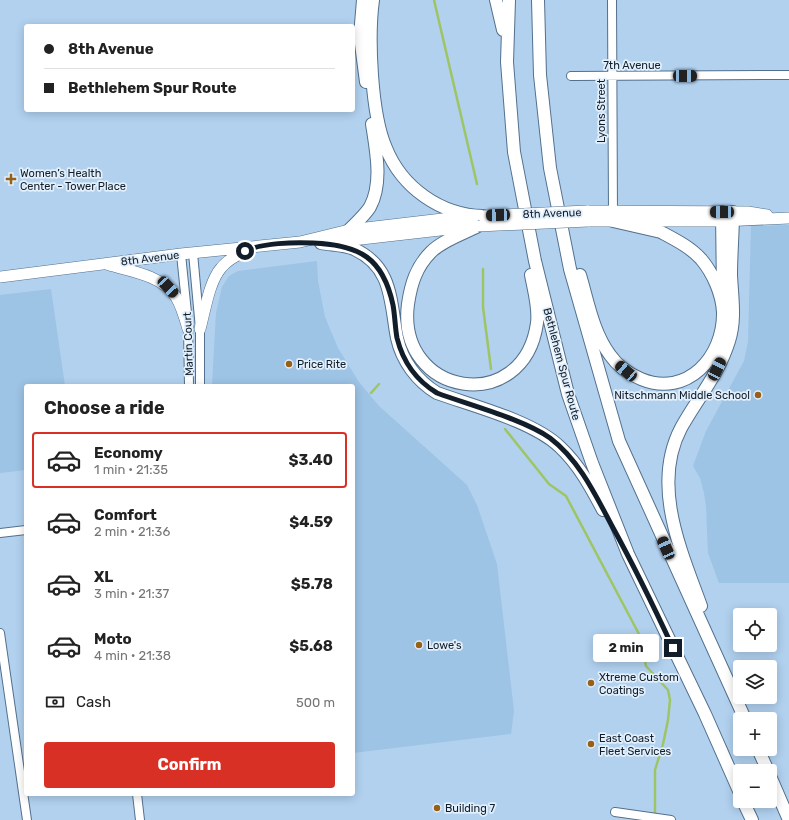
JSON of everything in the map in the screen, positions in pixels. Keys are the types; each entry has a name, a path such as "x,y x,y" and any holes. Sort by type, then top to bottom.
{"highway":[{"path":"363,0 360,36 377,163 377,178 370,207 336,239 355,249 375,263 383,274 393,306 398,339 408,365 417,377 427,387 437,393 520,423 548,437 560,446 585,476 628,554"},
{"path":"373,0 371,37 373,84 381,132 386,148 399,172 429,200 454,212 480,221"},
{"path":"496,0 502,21 507,62"},
{"name":"Bethlehem Spur Route","path":"509,0 507,62 514,152 520,193 568,394 592,463 628,554 733,778"},
{"path":"538,0 540,75 550,168 570,269 619,441 742,712"},
{"path":"550,168 597,332 611,356 626,371 654,383 674,383 689,378 704,366 715,349 721,332 723,310 727,216"},
{"path":"480,221 431,252 414,278 408,313 408,328 415,349 427,368 444,379 452,382 478,384 500,379 511,373 526,355 534,336 537,310 527,252 520,193"},
{"path":"613,216 661,232 694,252 702,260 714,278 723,310"},
{"path":"727,216 733,317 730,341 710,384 680,430 674,443 668,470 670,501 678,541 727,678"},
{"path":"777,792 789,820"},
{"path":"746,808 752,820"}],"main road":[{"name":"8th Avenue","path":"0,277 181,254 336,239 480,221 587,216 727,216 785,218"},
{"path":"200,329 214,279 220,268 227,261 252,248"},
{"path":"105,264 152,278 168,287 175,295 180,305 188,329"}],"street":[{"name":"Lyons Street","path":"612,0 611,76 613,216"},
{"name":"7th Avenue","path":"571,76 789,76"},
{"name":"Martin Court","path":"193,253 200,329 200,384"},
{"name":"Martin Court","path":"181,254 188,329 189,384"},
{"path":"0,533 24,530"},
{"path":"0,632 27,820"},
{"path":"137,796 140,820"},
{"path":"615,812 671,820"}],"shaded area":[{"name":"Nitschmann Middle School","path":"789,225 789,583 719,583 708,553 704,493 700,478 693,466 706,431 744,361 748,342 751,226"},
{"path":"317,261 318,281 325,317 338,348 359,382 379,406 467,485 477,505 497,564 514,711 511,734 355,753 355,384 212,384 216,313 222,287 229,276 238,271"},
{"path":"51,289 65,384 24,384 24,470 0,473 0,295"}],"waterway":[{"path":"434,0 477,184"},
{"path":"483,269 483,307 491,369"},
{"path":"371,393 379,384"},
{"path":"505,429 549,484 566,496 640,636 646,666 668,690 670,700 668,720 663,744 655,770 655,816"}],"place":[{"name":"Women’s Health Center - Tower Place","path":"11,179"},
{"name":"Price Rite","path":"289,364"},
{"name":"Nitschmann Middle School","path":"758,395"},
{"name":"Lowe's","path":"419,645"},
{"name":"Xtreme Custom Coatings","path":"591,683"},
{"name":"East Coast Fleet Services","path":"591,744"},
{"name":"Building 7","path":"437,808"}],"route":[{"path":"245,251 252,248 300,242 320,243 355,249 375,263 383,274 389,288 402,353 408,365 417,377 427,387 437,393 520,423 548,437 560,446 585,476 628,554 673,648"}]}
